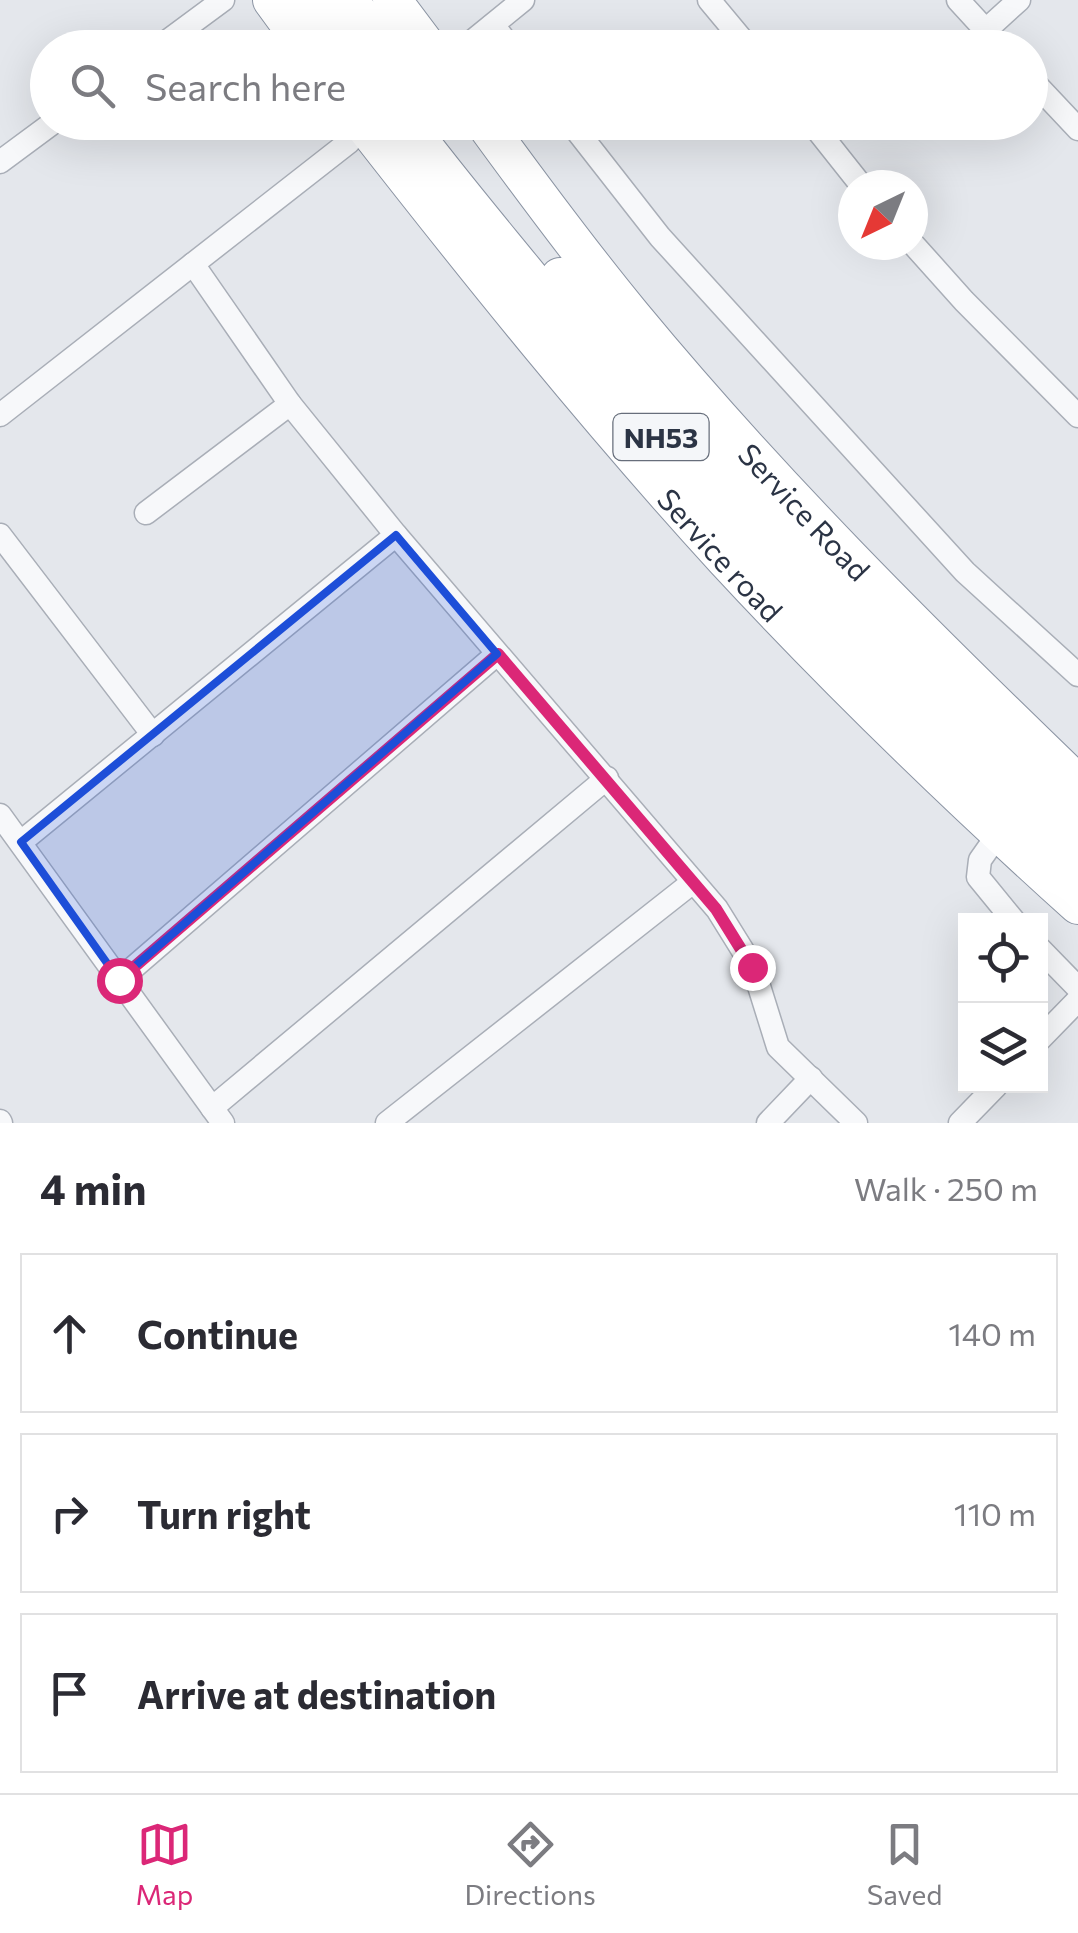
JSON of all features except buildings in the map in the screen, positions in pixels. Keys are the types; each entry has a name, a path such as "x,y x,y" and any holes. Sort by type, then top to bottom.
{"highway":[{"path":"272,0 294,30"},
{"path":"312,0 351,30"},
{"path":"349,0 363,30"},
{"path":"392,0 414,30"},
{"name":"Service road","path":"399,140 482,275 724,558 832,672 1078,906"},
{"name":"NH53","path":"402,140 779,568 912,707 1078,862"},
{"name":"NH53","path":"409,140 495,201 740,485 825,577 973,727 1078,826"},
{"name":"Service Road","path":"497,140 580,252 731,428 948,659 1078,784"}],"street":[{"path":"182,30 223,0"},
{"path":"487,30 523,0"},
{"path":"709,0 734,30"},
{"path":"958,0 986,30"},
{"path":"1000,30 1019,0"},
{"path":"493,25 497,30"},
{"path":"1048,97 1078,129"},
{"path":"0,162 30,140"},
{"path":"0,415 194,264 375,140"},
{"path":"584,140 660,237 965,572 1078,675"},
{"path":"825,140 849,170"},
{"path":"928,260 1078,416"},
{"path":"194,264 290,404 396,536 716,909 752,967 778,1047 856,1123"},
{"path":"146,514 290,404"},
{"path":"0,535 153,735"},
{"path":"21,842 396,536"},
{"path":"119,980 498,654"},
{"path":"0,815 218,1115 606,778"},
{"path":"999,834 980,860 978,877 1008,913"},
{"path":"387,1123 693,882"},
{"path":"1048,956 1078,988"},
{"path":"1048,1032 1078,1000"},
{"path":"768,1123 810,1078"},
{"path":"960,1123 989,1093"}],"highlighted area":[{"path":"396,535 497,654 119,980 21,842"}],"route":[{"path":"119,980 498,654 716,909 752,967"}]}
